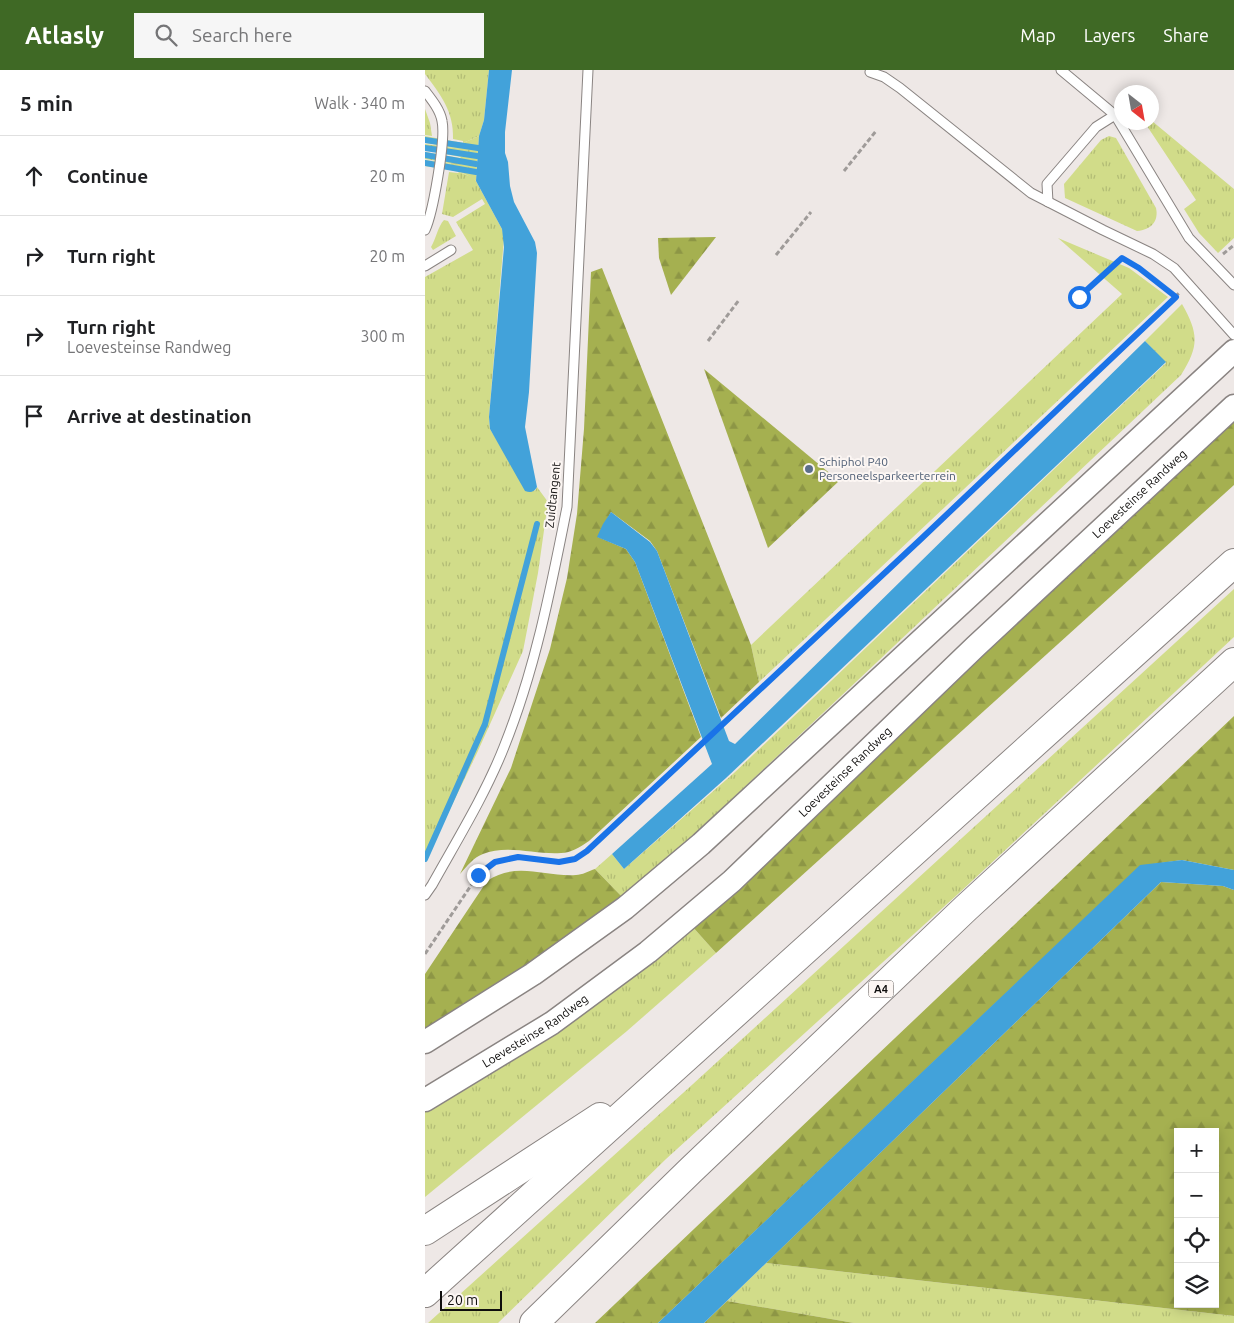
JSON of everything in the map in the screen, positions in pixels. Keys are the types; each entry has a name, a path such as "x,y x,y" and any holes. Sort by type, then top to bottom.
{"highway":[{"path":"425,1293 1234,563"},
{"name":"A4","path":"534,1323 966,908 1234,662"},
{"path":"425,1231 671,1071"}],"street":[{"path":"425,1042 533,974 625,908 701,844 1234,351"},
{"name":"Loevesteinse Randweg","path":"425,1100 552,1023 648,952 732,881 975,647 1234,406"}],"lane":[{"name":"Zuidtangent","path":"425,895 433,885 479,801 504,748 526,685 544,622 557,561 567,507 588,70"},
{"path":"1061,70 1114,114"},
{"path":"870,72 884,77 900,88 1031,193 1153,254 1174,268 1234,334"},
{"path":"425,91 441,117 443,128 432,206 425,230"},
{"path":"1048,202 1047,184 1095,127 1114,116"},
{"path":"1124,130 1189,238 1234,285"},
{"path":"425,266 451,250"}],"path":[{"path":"844,171 876,131"},
{"path":"776,255 811,212"},
{"path":"1213,264 1234,245"},
{"path":"1079,297 1122,258 1139,268 1176,297"},
{"path":"425,954 478,875 495,862 518,857 559,862 575,859 587,851 1190,284"},
{"path":"708,341 739,300"}],"green space":[{"path":"425,70 489,70 484,120 479,136 463,143 463,141 453,139 449,112 425,74"},
{"path":"425,109 430,123 432,136 425,135"},
{"path":"1159,127 1234,189 1234,238 1218,253 1199,233 1184,209 1196,200 1150,130 1159,130"},
{"path":"425,136 463,143 479,136 476,181 465,174 425,166 425,160 460,165 425,159 425,152 461,157 425,150 425,144 462,149 425,143"},
{"path":"1109,136 1116,138 1156,208 1155,221 1146,229 1137,231 1065,198 1064,184 1101,140"},
{"path":"449,172 459,172 472,177 476,181 502,229 504,238 489,417 490,429 504,452 535,491 537,487 548,502 538,573 523,651 425,861 425,277 473,250 456,222 485,204 482,199 453,217 442,214"},
{"path":"444,220 448,221 456,236 433,250 431,247"},
{"path":"716,237 671,295 659,258 658,238"},
{"path":"1058,238 1129,268 1168,297 759,682 751,645 1122,294"},
{"path":"602,268 751,645 759,682 721,718 657,551 650,541 611,512 598,537 626,549 635,562 701,737 589,841 579,847 561,853 512,850 492,851 477,857 460,874 511,768 550,649 567,578 577,514 584,429 591,272"},
{"path":"1182,304 1192,324 1195,340 1191,356 1181,375 625,900 595,869 612,854 624,869 734,773 1166,363 1145,341"},
{"path":"704,369 839,481 768,548"},
{"path":"1234,418 1234,485 716,953 691,925"},
{"path":"1234,589 1234,637 958,894 666,1159 498,1323 428,1323 693,1084"},
{"path":"1234,716 1234,870 1182,860 1140,866 658,1323 595,1323"},
{"path":"595,869 625,900 425,1037 425,974 487,881 509,872 530,871 576,875"},
{"path":"1161,882 1223,886 1234,890 1234,1316 766,1263"},
{"path":"691,925 716,953 627,1031 425,1197 425,1108"},
{"path":"766,1263 1234,1316 1234,1323 854,1323 727,1301"},
{"path":"727,1301 854,1323 704,1323"}],"water":[{"path":"489,70 512,70 505,132 505,153 514,202 535,242 537,253 529,392 525,427 537,487 531,492 525,491 490,429 489,417 504,247 502,229 476,181 479,136 484,120"},
{"path":"1145,341 1166,362 726,778 624,869 612,854 712,764 635,562 626,549 597,537 611,512 650,542 657,551 729,741 735,744"},
{"path":"1182,860 1234,870 1234,890 1223,886 1161,882 704,1323 658,1323 1140,865"}],"waterway":[{"path":"425,140 478,148"},
{"path":"425,148 477,156"},
{"path":"425,155 476,164"},
{"path":"425,163 476,172"},
{"path":"425,859 485,724 537,524"}],"place":[{"name":"Schiphol P40 Personeelsparkeerterrein","path":"809,469"}],"route":[{"path":"478,875 495,862 518,857 559,862 575,859 587,851 921,539 1176,297 1139,268 1122,258 1079,297"}]}
